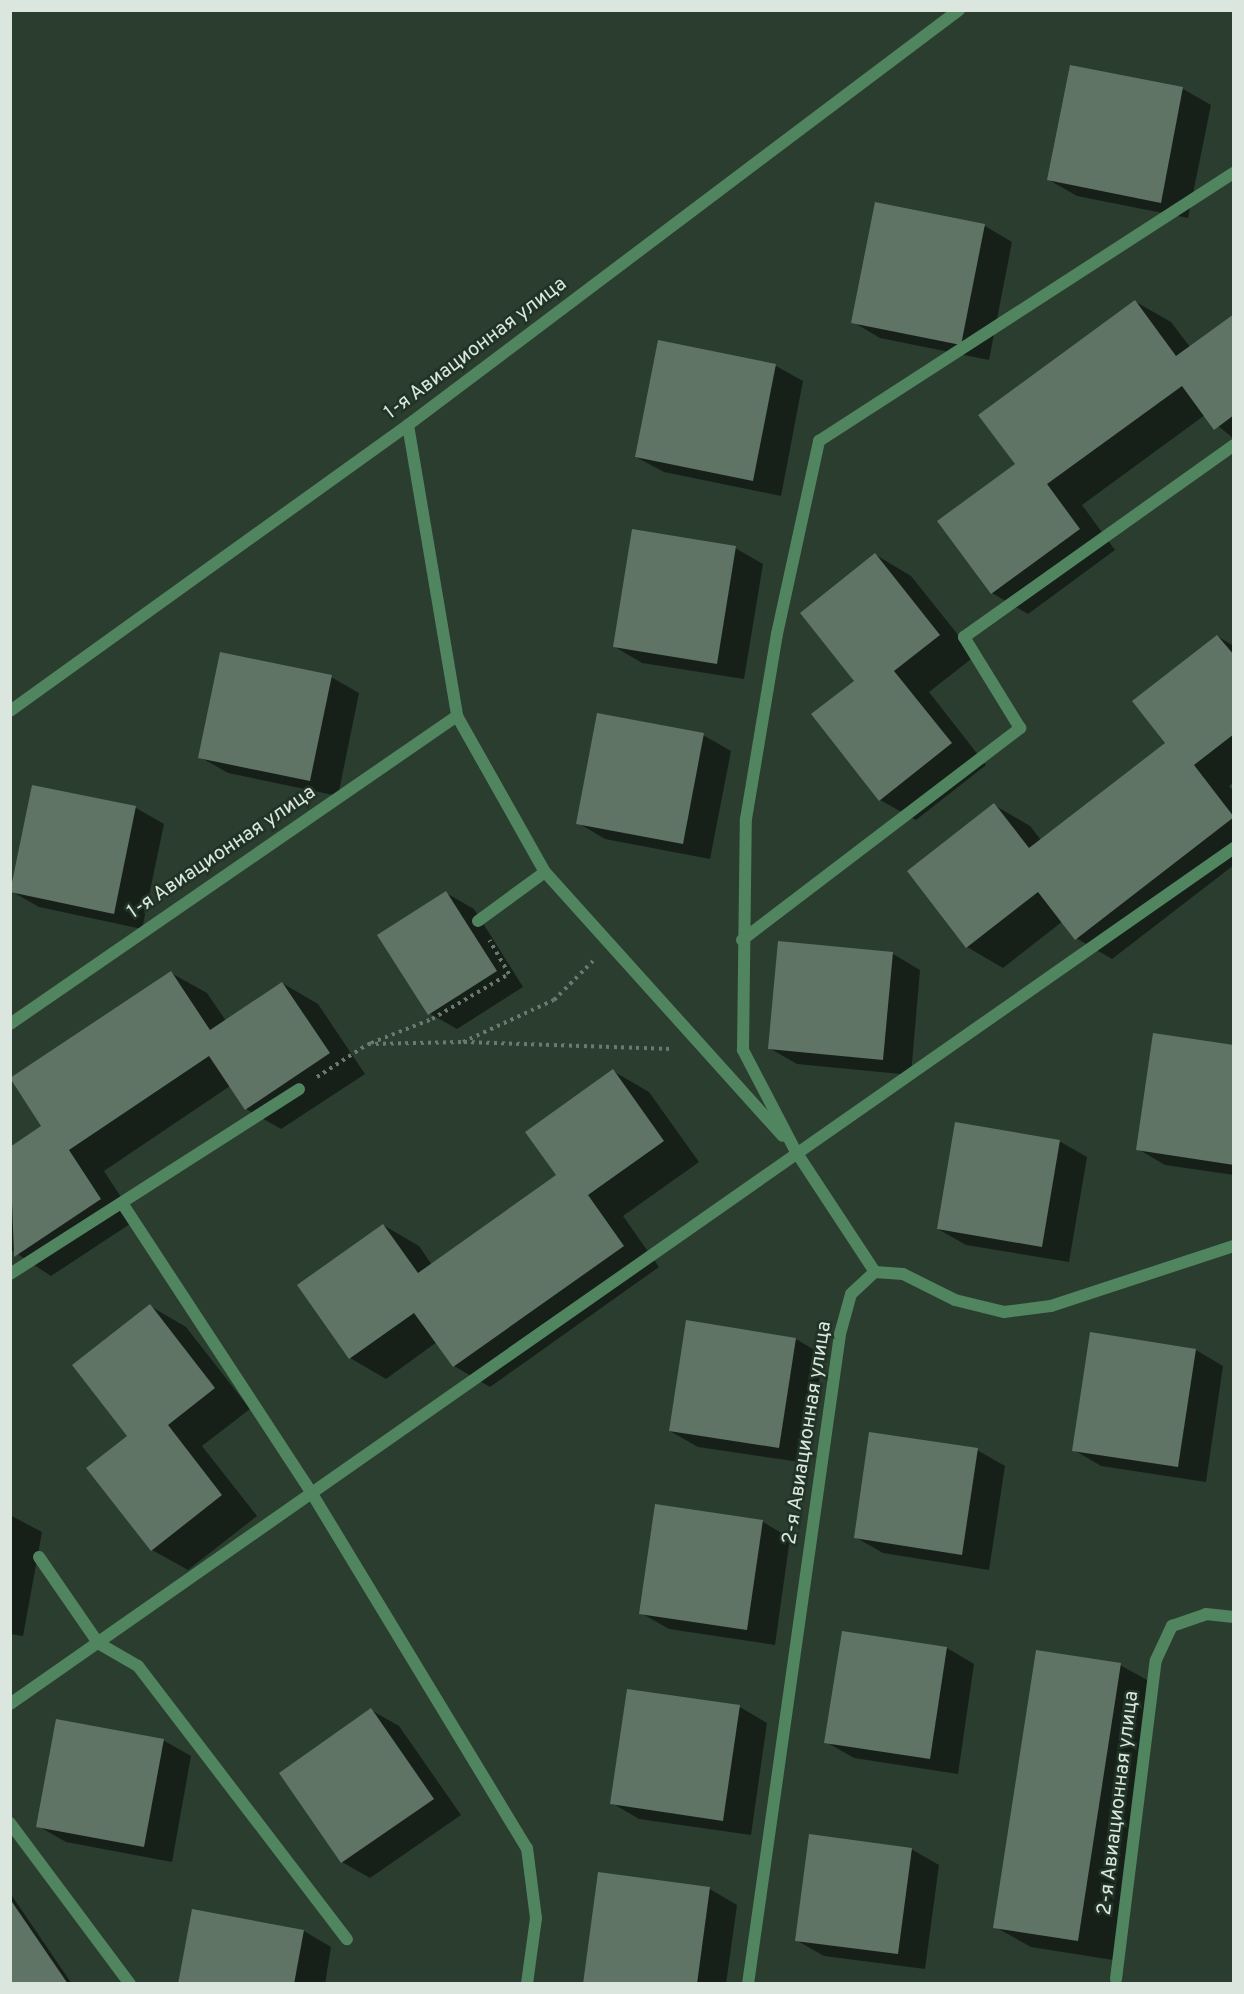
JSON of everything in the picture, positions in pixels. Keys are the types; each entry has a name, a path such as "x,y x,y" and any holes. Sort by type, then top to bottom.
{"street":[{"name":"1-я Авиационная улица","path":"10,711 408,425 959,10"},
{"path":"1233,173 819,441 777,634 746,819 742,940 743,1050 795,1150 875,1272 903,1274 955,1300 1004,1312 1051,1306 1233,1246"},
{"path":"408,425 457,716 545,873 795,1150"},
{"path":"742,940 1020,728 964,637 1233,445"},
{"name":"1-я Авиационная улица","path":"10,1024 457,716"},
{"path":"10,1704 795,1150 1233,848"},
{"path":"478,921 545,873"},
{"path":"10,1274 299,1089"},
{"path":"122,1203 311,1492 527,1848 536,1918 527,1983"},
{"name":"2-я Авиационная улица","path":"748,1983 840,1334 851,1294 875,1272"},
{"path":"39,1557 98,1643 138,1666 347,1939"},
{"name":"2-я Авиационная улица","path":"1116,1979 1156,1660 1172,1626 1206,1614 1233,1617"},
{"path":"10,1823 130,1983"}],"path":[{"path":"299,1089 368,1044 432,1019 509,974 478,921"},
{"path":"463,1042 554,1000 609,944"},
{"path":"368,1044 463,1042 706,1051"}],"building":[{"path":"1070,65 1183,87 1161,203 1047,180"},
{"path":"875,202 985,224 961,345 851,323"},
{"path":"1135,300 1176,356 1234,314 1234,415 1214,430 1182,386 1047,484 1080,529 991,594 937,521 1015,464 978,415"},
{"path":"658,340 776,364 753,481 635,457"},
{"path":"632,529 736,546 717,664 613,647"},
{"path":"875,553 940,635 894,671 952,743 879,801 811,714 854,681 800,613"},
{"path":"1217,635 1234,655 1234,734 1194,765 1234,817 1075,940 1038,892 966,948 907,871 994,803 1029,848 1165,743 1132,701"},
{"path":"220,652 332,675 310,781 198,758"},
{"path":"597,713 704,733 683,844 576,824"},
{"path":"32,785 136,806 114,914 10,892"},
{"path":"446,891 497,971 428,1015 377,935"},
{"path":"778,941 893,952 883,1060 768,1049"},
{"path":"171,971 210,1030 282,982 330,1053 245,1110 209,1056 69,1150 101,1199 14,1257 10,1147 41,1126 10,1078"},
{"path":"1153,1033 1234,1045 1234,1165 1136,1150"},
{"path":"613,1069 664,1141 588,1195 624,1246 453,1367 414,1313 349,1359 297,1285 383,1224 418,1273 556,1175 525,1132"},
{"path":"955,1122 1060,1140 1042,1247 937,1229"},
{"path":"150,1304 215,1388 168,1425 222,1495 151,1551 86,1468 127,1436 72,1365"},
{"path":"686,1320 796,1338 779,1448 669,1431"},
{"path":"1090,1332 1196,1349 1178,1467 1072,1451"},
{"path":"869,1432 978,1448 962,1555 854,1538"},
{"path":"655,1504 763,1520 747,1630 639,1614"},
{"path":"842,1631 947,1647 930,1759 824,1743"},
{"path":"1036,1650 1121,1663 1078,1941 993,1928"},
{"path":"627,1689 740,1705 723,1821 610,1804"},
{"path":"371,1708 434,1799 341,1863 279,1773"},
{"path":"56,1719 164,1739 144,1847 36,1827"},
{"path":"809,1834 912,1848 898,1954 795,1941"},
{"path":"598,1872 710,1887 697,1984 583,1984"},
{"path":"10,1899 68,1984 10,1984"},
{"path":"192,1909 304,1930 294,1984 178,1984"}]}
